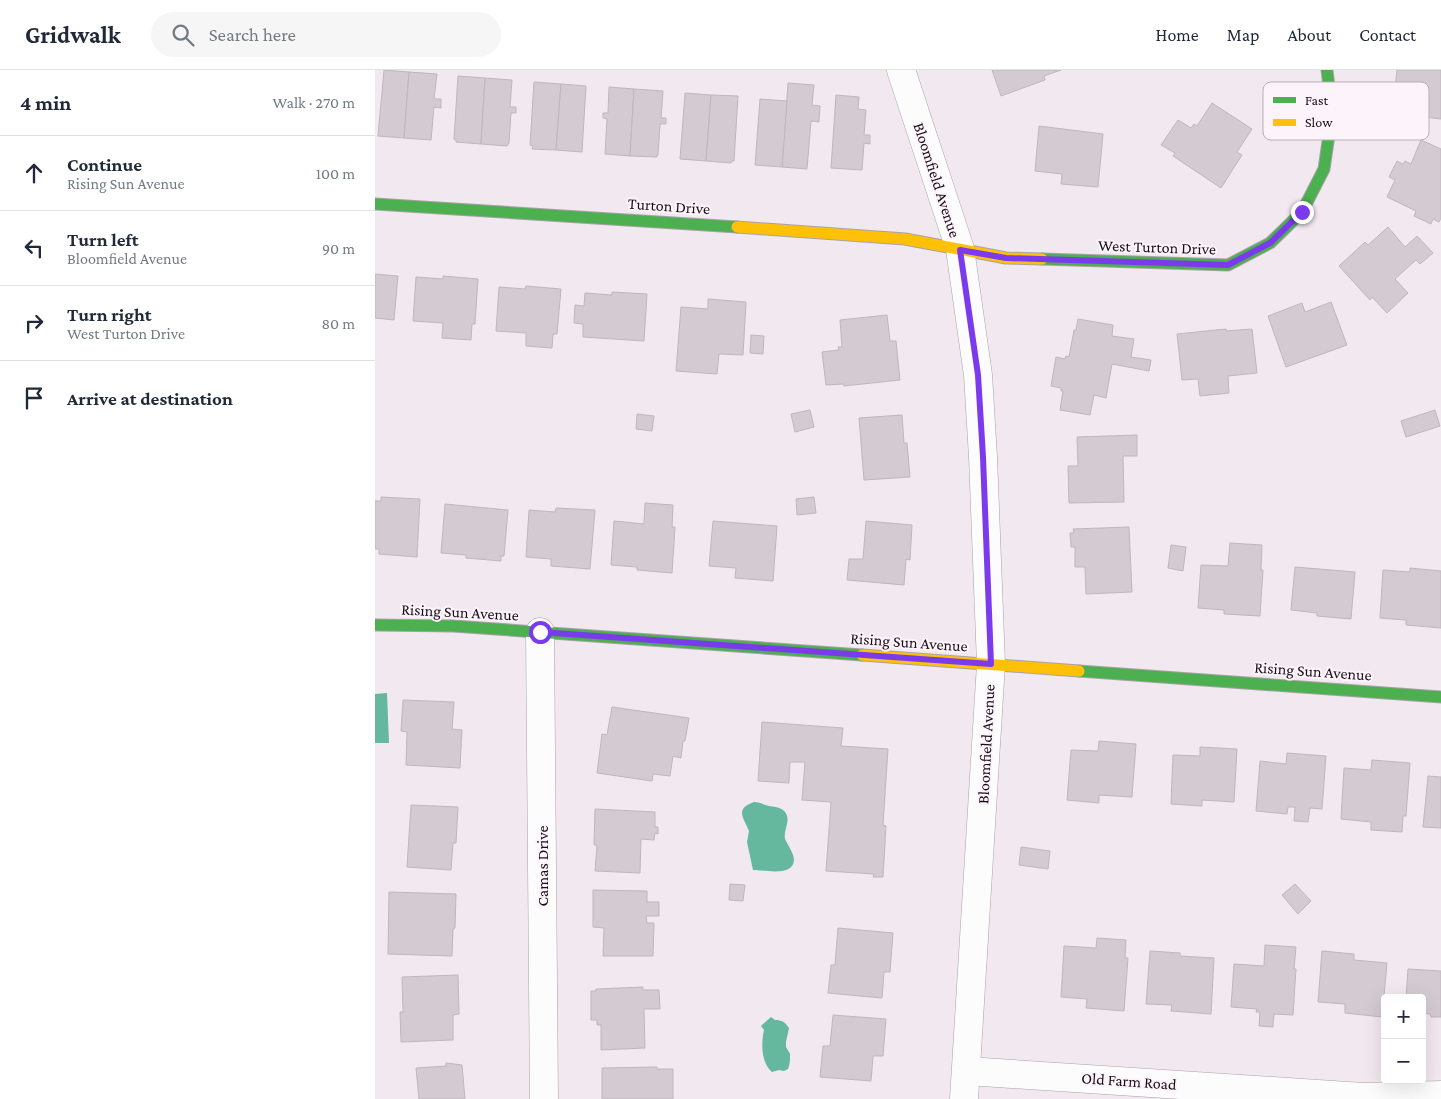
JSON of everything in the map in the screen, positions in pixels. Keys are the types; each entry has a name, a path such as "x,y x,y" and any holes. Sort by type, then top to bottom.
{"street":[{"name":"Bloomfield Avenue","path":"901,70 960,250 978,375 991,664 965,1099"},
{"name":"West Turton Drive","path":"960,250 1006,258 1228,265 1270,243 1302,212 1324,169 1328,140"},
{"name":"Turton Drive","path":"375,204 527,212 905,239 960,250"},
{"name":"Rising Sun Avenue","path":"375,625 453,626 1441,696"},
{"name":"Camas Drive","path":"540,632 544,1099"},
{"name":"Old Farm Road","path":"967,1071 1363,1098 1441,1095"}],"shaded area":[{"path":"387,693 389,743 375,743 375,694"},
{"path":"754,802 777,807 786,812 788,819 785,839 794,860 789,869 784,871 753,870 747,842 749,831 742,811"},
{"path":"771,1017 775,1020 780,1020 789,1028 786,1047 790,1054 790,1062 788,1069 784,1071 772,1072 764,1058 762,1041 764,1030 761,1026"}],"building":[{"path":"384,70 409,72 404,138 378,136"},
{"path":"992,70 1061,70 1044,76 1045,80 1001,96"},
{"path":"1397,70 1441,70 1441,119 1429,118 1429,82 1396,82"},
{"path":"409,72 437,74 434,99 441,99 441,108 434,107 431,140 404,138"},
{"path":"458,76 485,78 481,144 456,142 454,139"},
{"path":"485,78 512,80 510,107 516,107 516,113 511,113 509,143 507,146 481,144"},
{"path":"534,82 561,84 556,150 532,149 533,146 530,145"},
{"path":"788,83 814,85 812,105 820,106 819,122 811,121 807,169 782,167"},
{"path":"561,84 586,86 582,152 556,150"},
{"path":"609,87 634,89 630,156 605,154 607,119 603,118 603,113 608,113"},
{"path":"634,89 663,91 661,118 666,118 666,124 660,124 657,157 630,156"},
{"path":"685,93 711,95 706,161 680,159"},
{"path":"711,95 738,96 734,161 731,163 706,161"},
{"path":"836,95 859,97 858,109 866,110 864,135 870,135 870,144 864,143 862,170 831,168"},
{"path":"760,99 787,101 782,167 755,165"},
{"path":"1212,103 1252,129 1237,152 1242,155 1221,188 1173,156 1175,153 1161,145 1178,120 1191,128 1194,124 1197,126"},
{"path":"1039,126 1103,134 1098,187 1061,184 1062,174 1035,171"},
{"path":"1421,140 1441,149 1441,218 1439,222 1433,219 1431,224 1414,216 1416,211 1387,197 1395,180 1389,177 1397,161 1403,164 1405,161 1411,164"},
{"path":"1388,227 1405,247 1417,236 1433,253 1420,264 1416,260 1395,279 1408,293 1387,313 1372,297 1370,300 1339,266 1365,242 1368,245"},
{"path":"375,274 398,276 394,320 375,318"},
{"path":"443,276 478,279 475,324 472,324 471,340 442,338 443,323 413,321 416,277 443,279"},
{"path":"526,286 561,289 557,334 553,334 552,348 526,346 526,333 496,331 499,287 525,289"},
{"path":"612,292 647,294 644,341 583,337 583,324 574,323 575,305 584,306 585,293 612,295"},
{"path":"708,299 746,302 743,355 719,354 717,374 676,371 681,307 708,309"},
{"path":"1331,302 1347,345 1286,367 1268,316 1302,303 1305,312"},
{"path":"887,315 890,341 896,341 900,380 844,386 843,384 826,385 822,352 839,350 838,347 842,347 840,320"},
{"path":"1078,319 1113,325 1112,336 1134,339 1131,357 1151,360 1149,371 1112,364 1106,398 1094,395 1090,415 1060,410 1063,391 1061,391 1061,388 1051,386 1056,357 1065,359 1066,356 1069,357"},
{"path":"1226,329 1226,331 1252,329 1257,373 1228,376 1229,393 1200,396 1198,379 1182,380 1177,334"},
{"path":"751,335 764,336 763,354 750,353"},
{"path":"810,410 814,427 795,432 791,414"},
{"path":"1435,410 1440,426 1406,437 1401,421"},
{"path":"637,414 654,416 652,431 636,429"},
{"path":"902,415 904,443 907,443 910,477 864,480 859,418"},
{"path":"1137,435 1137,456 1123,456 1124,502 1069,503 1068,466 1078,466 1077,437"},
{"path":"381,497 420,499 417,557 379,554 379,549 375,549 375,501 381,501"},
{"path":"814,497 816,513 797,515 796,499"},
{"path":"645,503 673,505 672,527 675,527 672,573 637,570 637,567 611,565 614,521 644,524"},
{"path":"445,504 508,510 504,556 501,556 501,561 466,558 466,555 441,553"},
{"path":"556,508 595,510 590,569 551,566 551,559 526,557 529,510 555,512"},
{"path":"713,521 777,526 773,581 735,578 736,568 709,566"},
{"path":"866,521 912,525 910,560 906,559 904,585 847,580 849,559 863,559"},
{"path":"1129,527 1132,592 1086,594 1085,567 1075,567 1075,547 1071,547 1070,533 1074,533 1073,529"},
{"path":"1230,543 1262,545 1261,570 1263,570 1260,616 1224,614 1224,610 1198,608 1201,565 1228,566"},
{"path":"1171,545 1186,547 1183,571 1168,568"},
{"path":"1295,567 1355,572 1351,619 1317,616 1317,613 1291,610"},
{"path":"1410,568 1441,571 1441,628 1406,625 1406,620 1380,618 1383,570 1410,572"},
{"path":"403,700 454,702 452,729 462,730 460,768 406,765 407,732 401,731"},
{"path":"612,707 689,718 681,758 673,756 670,776 653,774 652,781 597,773 602,734 607,735"},
{"path":"762,722 843,728 841,746 888,749 883,825 886,826 883,877 873,877 874,874 826,871 831,802 802,800 805,762 790,762 789,783 758,781"},
{"path":"1099,741 1136,744 1132,797 1099,795 1099,803 1067,800 1071,750 1098,751"},
{"path":"1200,747 1237,749 1234,802 1202,800 1202,806 1171,804 1173,755 1200,756"},
{"path":"1287,753 1326,756 1322,809 1310,808 1308,822 1294,821 1295,807 1288,807 1287,814 1256,811 1260,761 1286,764"},
{"path":"1372,760 1410,763 1406,816 1403,816 1402,832 1371,830 1371,822 1341,819 1344,768 1371,770"},
{"path":"1428,776 1441,777 1441,828 1423,827"},
{"path":"411,805 458,807 456,843 453,843 451,870 407,867"},
{"path":"595,809 655,812 655,827 658,827 658,834 655,833 654,840 641,839 640,873 595,871 597,845 594,845"},
{"path":"1021,847 1050,851 1048,869 1019,865"},
{"path":"730,884 745,885 743,901 729,900"},
{"path":"1295,884 1311,901 1298,914 1282,895"},
{"path":"593,890 647,891 647,902 659,902 659,916 646,916 647,923 654,923 653,956 603,956 604,928 593,927"},
{"path":"389,892 456,894 452,956 388,954"},
{"path":"838,928 893,933 890,972 884,972 882,998 828,993 831,965 835,965"},
{"path":"1097,938 1126,940 1125,958 1128,958 1124,1011 1086,1008 1087,999 1061,997 1064,946 1096,948"},
{"path":"1265,945 1296,947 1293,1015 1274,1014 1273,1027 1259,1026 1260,1012 1256,1012 1257,1009 1231,1007 1234,964 1264,966"},
{"path":"1150,951 1180,953 1180,956 1214,958 1211,1014 1171,1011 1172,1005 1146,1004"},
{"path":"1322,951 1354,954 1354,960 1387,963 1384,994 1381,994 1381,1017 1345,1013 1345,1004 1318,1002"},
{"path":"1408,969 1441,971 1441,1017 1431,1017 1430,1014 1426,1014 1426,994 1406,994"},
{"path":"458,975 459,1014 453,1015 453,1040 401,1042 400,1012 403,1012 402,977"},
{"path":"643,987 643,990 659,990 660,1009 644,1009 645,1048 601,1050 601,1025 597,1025 597,1020 591,1020 591,991 596,991 596,989"},
{"path":"833,1015 886,1019 883,1056 873,1056 871,1081 820,1077 823,1046 830,1046"},
{"path":"446,1063 462,1065 465,1099 419,1099 416,1068 446,1066"},
{"path":"657,1067 657,1069 673,1069 673,1099 602,1099 602,1068"}],"traffic: fast":[{"path":"1327,70 1328,82"},
{"path":"1042,259 1228,265 1270,243 1302,212 1324,169 1328,140"},
{"path":"375,204 737,227"},
{"path":"375,625 453,626 862,655"},
{"path":"1079,671 1441,697"}],"traffic: slow":[{"path":"737,227 905,239 1006,258 1042,259"},
{"path":"862,655 1079,671"}],"route":[{"path":"540,632 991,664 978,375 960,250 1006,258 1228,265 1270,243 1302,212"}]}
